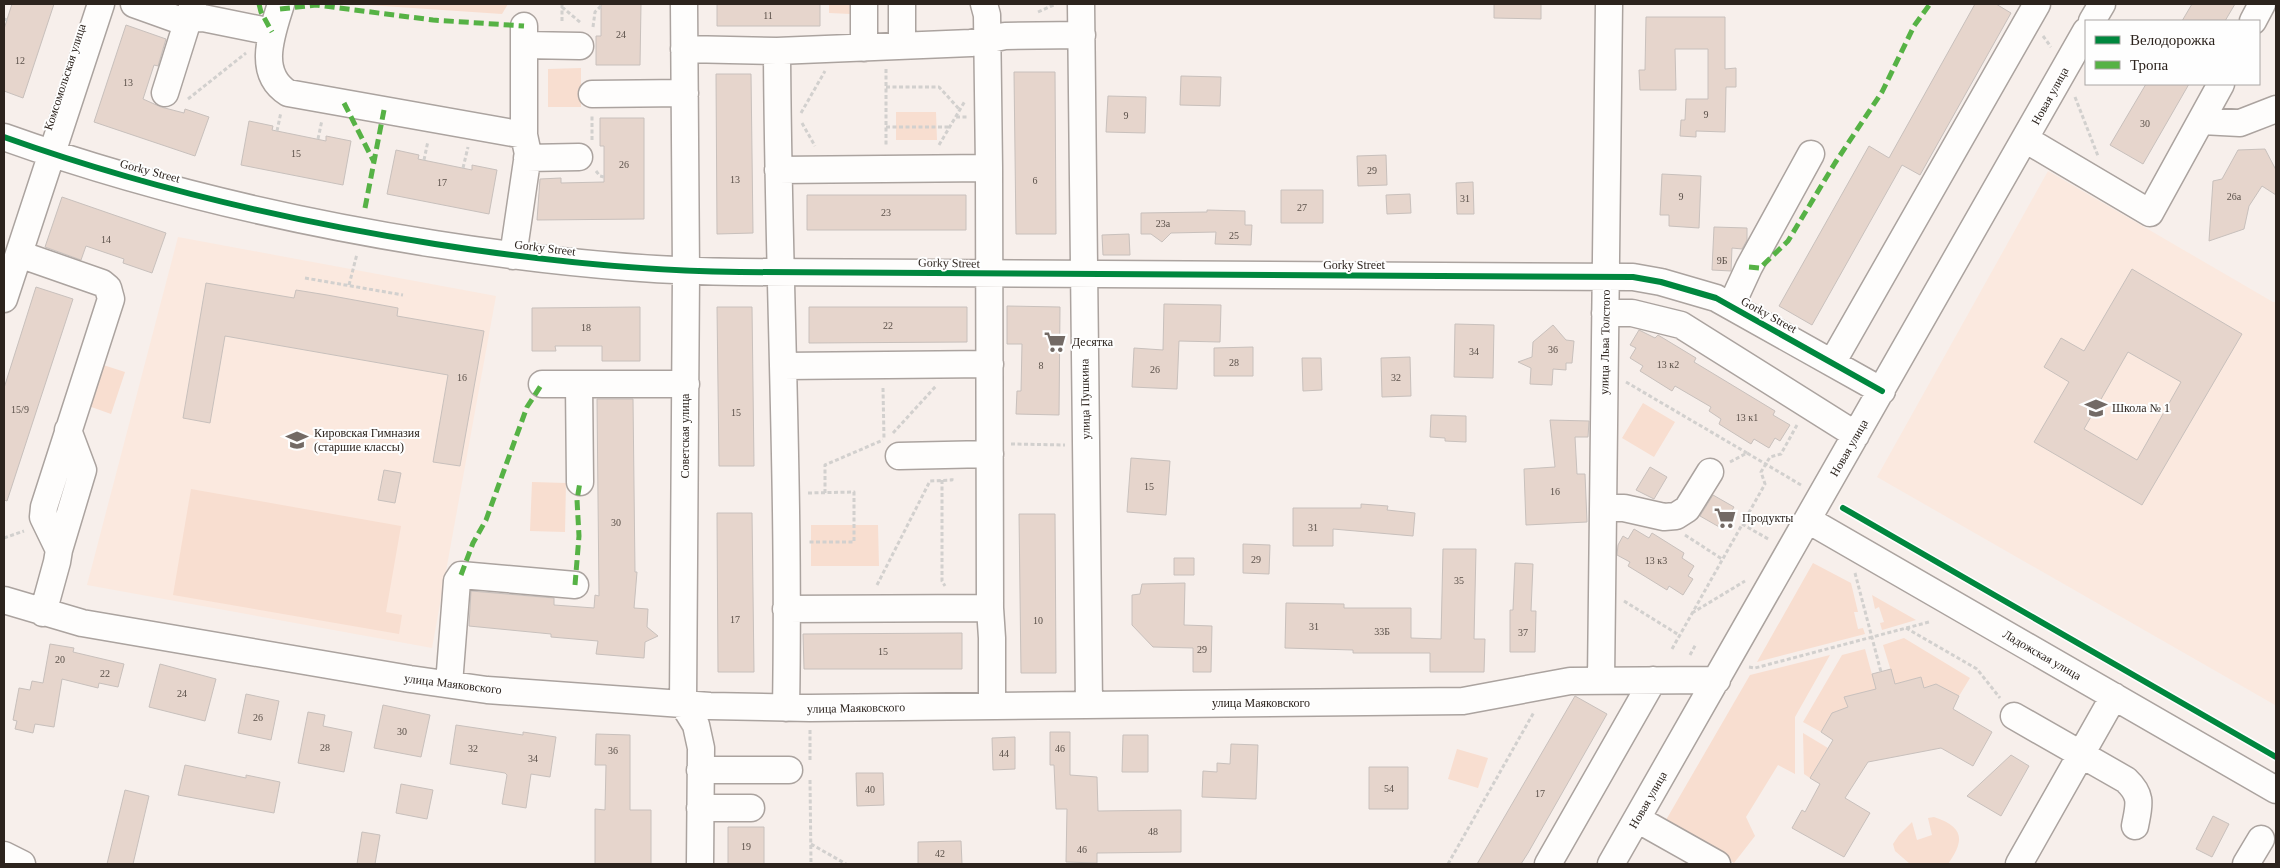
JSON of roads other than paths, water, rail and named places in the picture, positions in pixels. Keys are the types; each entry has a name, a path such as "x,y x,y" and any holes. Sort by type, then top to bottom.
{"street":[{"name":"Комсомольская улица","path":"4,299 101,4"},
{"path":"134,4 176,19 191,11"},
{"path":"281,4 272,32 269,67 272,78 280,88 288,93 579,157"},
{"name":"Советская улица","path":"683,704 686,384 684,4"},
{"path":"864,4 884,47"},
{"path":"884,47 902,4"},
{"path":"984,4 987,15 989,168 992,706"},
{"name":"улица Пушкина","path":"1081,4 1089,704"},
{"name":"улица Льва Толстого","path":"1601,680 1609,4"},
{"path":"1832,363 2036,4"},
{"path":"2093,20 2102,4"},
{"path":"2254,20 2262,4"},
{"path":"191,11 203,18 272,32"},
{"path":"176,96 191,11"},
{"name":"Новая улица","path":"1611,864 2085,33"},
{"path":"684,48 777,51 971,43 1005,36 1082,35"},
{"path":"513,256 526,146 524,36 580,46"},
{"path":"777,51 779,273 783,366 786,608 798,708"},
{"path":"2025,139 2150,213 2202,122 2220,85"},
{"path":"592,94 685,94"},
{"path":"2202,122 2240,123 2276,109"},
{"name":"Gorky Street","path":"4,137 125,176 252,210 361,232 513,256 628,268 686,272 1084,276 1633,277 1661,282 1716,298 1882,391"},
{"path":"1731,306 1749,267 1811,154"},
{"path":"778,158 989,168"},
{"path":"18,254 102,284 108,288 110,299 109,308 68,430 82,470 43,613"},
{"path":"1605,313 1632,313 1681,325 1856,435"},
{"path":"783,366 990,364"},
{"path":"542,384 686,384"},
{"path":"579,384 572,453 580,482"},
{"path":"899,456 990,454"},
{"path":"1603,508 1624,508 1664,516 1676,516 1687,509 1710,472"},
{"name":"Ладожская улица","path":"1808,520 2276,790"},
{"path":"449,684 457,581 461,575 576,585"},
{"name":"улица Маяковского","path":"4,600 43,613 101,626 487,690 683,704 798,708 1463,701 1490,697 1545,684 1601,680 1717,680"},
{"path":"786,608 990,608"},
{"path":"1548,864 1653,680"},
{"path":"2019,864 2114,696"},
{"path":"683,704 696,725 701,748 700,864"},
{"path":"2014,716 2126,780 2135,789 2140,801 2135,826"},
{"path":"700,770 803,771"},
{"path":"700,808 751,808"},
{"path":"1637,819 1717,864"},
{"path":"2246,864 2261,838"},
{"path":"4,855 22,864"}],"place":[{"name":"Десятка","path":"1055,342"},
{"name":"Школа № 1","path":"2096,408"},
{"name":"Кировская Гимназия (старшие классы)","path":"297,440"},
{"name":"Продукты","path":"1725,518"}]}
